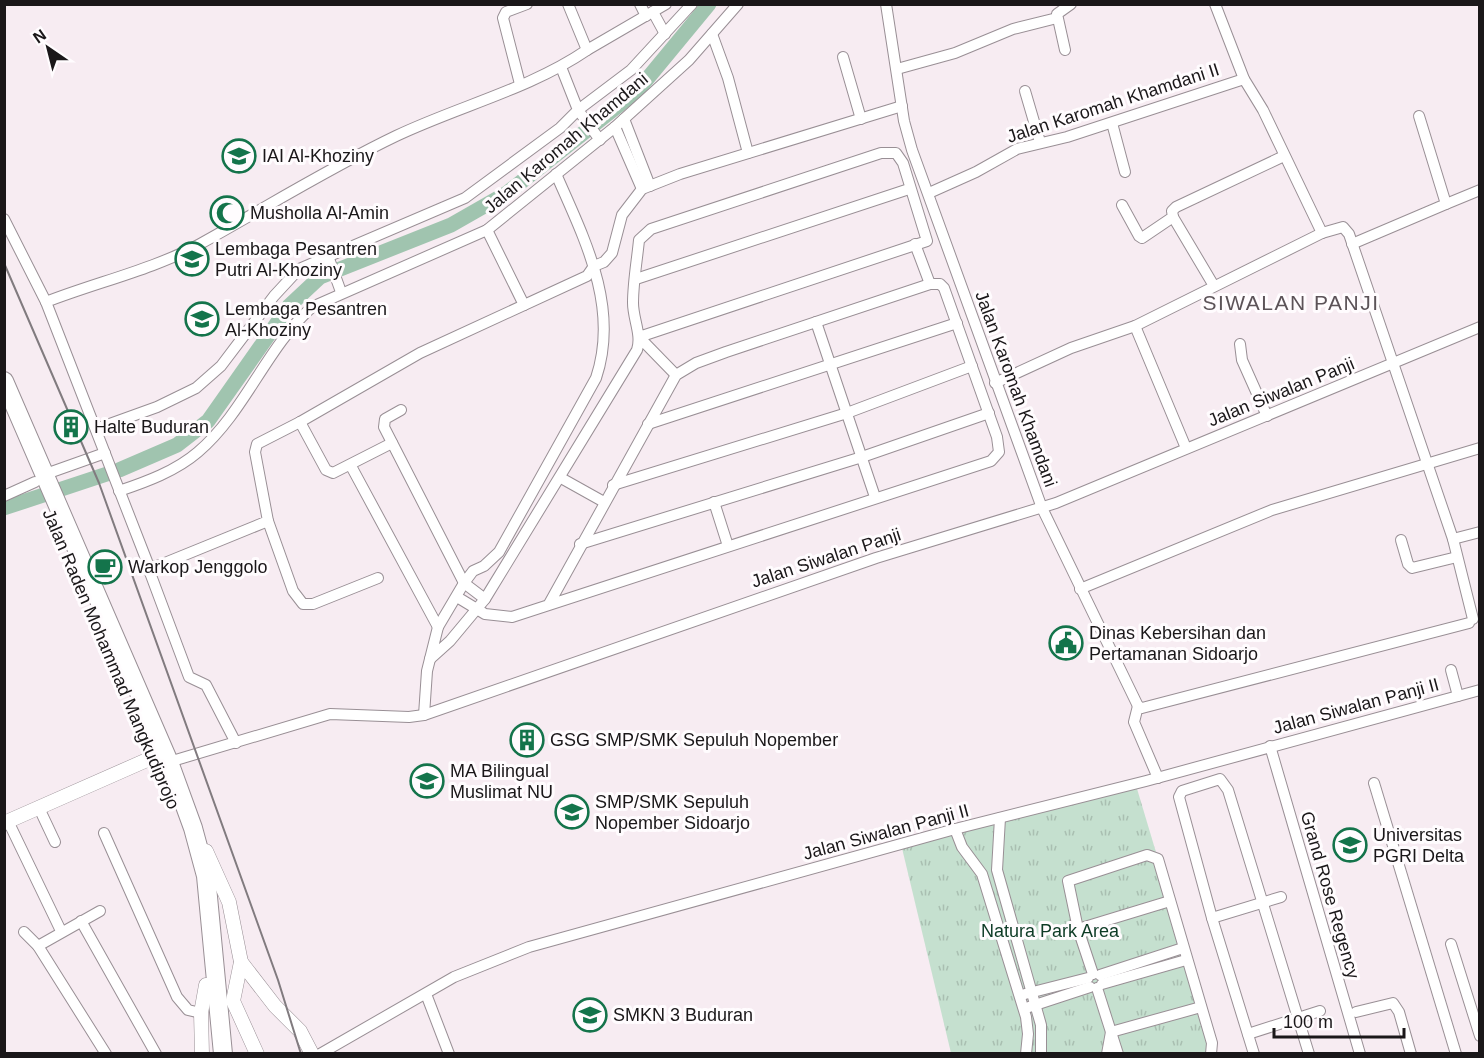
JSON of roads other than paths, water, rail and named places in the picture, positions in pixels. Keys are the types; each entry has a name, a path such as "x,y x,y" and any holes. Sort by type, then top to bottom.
{"highway":[{"name":"Jalan Raden Mohammad Mangkudiprojo","path":"4,381 51,506 194,828 206,876 224,1053"},
{"name":"Jalan Raden Mohammad Mangkudiprojo","path":"4,411 40,480"},
{"name":"Jalan Raden Mohammad Mangkudiprojo","path":"162,759 193,868 212,1053"}],"street":[{"path":"520,84 503,18 506,12 527,4"},
{"path":"568,4 587,50"},
{"path":"640,4 665,34"},
{"path":"46,302 147,267 200,244 326,172 398,136 561,67 666,4"},
{"path":"96,429 157,407 196,388 220,366 290,277 309,263 328,258 465,198 580,114 631,70 692,4"},
{"name":"Jalan Karomah Khamdani","path":"119,491 149,481 196,454 239,406 302,317 312,307 340,289 391,275 487,230 598,137 620,123 689,60 738,4"},
{"name":"Jalan Karomah Khamdani","path":"886,4 902,106 912,150 995,383 1042,508 1138,706"},
{"path":"1065,50 1057,18 1060,11 1071,4"},
{"path":"1215,4 1244,79 1263,110 1322,233"},
{"path":"897,69 955,53 1013,29 1057,18"},
{"path":"712,34 728,78 748,153"},
{"path":"843,57 861,119"},
{"path":"561,67 580,114 598,137"},
{"name":"Jalan Karomah Khamdani II","path":"929,193 976,172 1008,153 1112,123 1244,79"},
{"path":"1024,91 1041,142"},
{"path":"378,578 313,604 303,604 293,591 268,521 254,448 261,440 300,422 420,353 587,276 594,266 604,262 612,252 622,216 646,188 748,153 902,106"},
{"path":"1419,116 1446,204"},
{"path":"620,123 646,188"},
{"path":"1112,123 1125,172"},
{"path":"676,375 639,337 634,323 633,303 639,240 651,229 888,151 900,157 927,241"},
{"path":"1214,286 1173,218 1172,212 1176,207 1284,156"},
{"path":"424,715 427,671 438,627 473,571 484,566 499,552 596,378 605,349 605,334 594,266 556,174"},
{"path":"636,279 909,189"},
{"path":"1353,244 1479,190"},
{"path":"1122,205 1140,237 1148,235 1173,218"},
{"path":"4,219 46,302 110,464 146,560 155,591 189,677 206,685 236,743"},
{"path":"995,383 1071,348 1135,326 1322,233 1343,227 1349,234 1453,539 1475,621 1142,708 1138,706 1134,722 1158,778"},
{"path":"487,230 524,305"},
{"path":"639,337 915,244 943,237"},
{"path":"915,244 930,284"},
{"path":"328,258 340,289"},
{"path":"457,597 475,609 505,618 549,604 728,546 874,497 991,461 997,456 999,446 944,288 940,284 930,284 696,363 676,375 580,544 549,604"},
{"path":"816,322 874,497"},
{"path":"648,424 957,323"},
{"path":"1135,326 1186,448"},
{"name":"Jalan Siwalan Panji","path":"162,759 236,743 311,717 330,714 409,717 424,715 876,558 1042,508 1393,365 1479,327"},
{"path":"430,659 450,641 485,599 629,365 637,350 639,337"},
{"path":"1240,344 1242,360 1267,416"},
{"path":"614,485 847,412 972,366"},
{"path":"401,410 383,422 392,443 464,583 485,599"},
{"path":"580,544 862,457 989,413"},
{"path":"300,422 326,470 333,473 351,466 392,443"},
{"path":"1080,589 1272,510 1479,448"},
{"path":"4,496 105,453"},
{"path":"351,466 438,627"},
{"path":"561,478 604,502"},
{"path":"714,502 728,546"},
{"path":"146,560 152,567 160,565 268,521"},
{"path":"1453,539 1479,532"},
{"path":"1401,540 1408,564 1412,568 1456,557"},
{"path":"1451,670 1458,696"},
{"name":"Jalan Siwalan Panji II","path":"320,1053 454,977 529,947 956,829 1158,778 1458,696 1479,693"},
{"name":"Grand Rose Regency","path":"1270,746 1360,1053"},
{"path":"61,931 6,822 162,759"},
{"path":"1202,765 1207,783"},
{"path":"1254,1053 1212,918 1179,797 1182,791 1220,778 1225,783 1309,1053"},
{"path":"1374,783 1456,1053"},
{"path":"39,808 55,842"},
{"path":"999,818 997,870 1041,1025 1041,1053"},
{"name":"Jalan Raden Mohammad Mangkudiprojo","path":"194,828 229,902 241,962 233,1001 257,1053"},
{"path":"956,829 962,847 982,874 1023,1008 1028,1034 1026,1053"},
{"path":"104,833 177,997 188,1010 201,1013"},
{"path":"1118,1053 1078,929 1068,881 1147,855 1158,859 1212,1043 1211,1053"},
{"path":"982,874 997,870"},
{"path":"1212,918 1281,897"},
{"path":"1078,929 1170,901"},
{"path":"38,946 100,911"},
{"path":"81,921 156,1053"},
{"path":"24,932 38,946 106,1053"},
{"path":"1451,944 1479,1035"},
{"path":"1023,1008 1183,948"},
{"path":"1019,995 1095,981 1186,960"},
{"name":"Jalan Raden Mohammad Mangkudiprojo","path":"241,962 271,1002 300,1031 312,1053"},
{"name":"Jalan Raden Mohammad Mangkudiprojo","path":"202,1053 201,1013 206,985"},
{"path":"426,994 449,1053"},
{"path":"1356,1012 1393,1003 1399,1012 1412,1053"},
{"path":"1111,1032 1201,1007"},
{"path":"1248,1034 1320,1011"},
{"path":"1107,1053 1111,1032"}],"waterway":[{"path":"4,508 119,470 177,445 208,421 289,306 320,277 451,225 507,193 638,90 709,4"}],"railway":[{"path":"4,263 99,483 278,980 301,1054"}],"place":[{"name":"IAI Al-Khoziny","path":"239,156"},
{"name":"Musholla Al-Amin","path":"227,213"},
{"name":"Lembaga Pesantren Putri Al-Khoziny","path":"192,259"},
{"name":"Lembaga Pesantren Al-Khoziny","path":"202,319"},
{"name":"Halte Buduran","path":"71,427"},
{"name":"Warkop Jenggolo","path":"105,567"},
{"name":"Dinas Kebersihan dan Pertamanan Sidoarjo","path":"1066,643"},
{"name":"GSG SMP/SMK Sepuluh Nopember","path":"527,740"},
{"name":"MA Bilingual Muslimat NU","path":"427,781"},
{"name":"SMP/SMK Sepuluh Nopember Sidoarjo","path":"572,812"},
{"name":"Universitas PGRI Delta","path":"1350,845"},
{"name":"SMKN 3 Buduran","path":"590,1015"}],"district":[{"name":"SIWALAN PANJI","path":"1291,302"}],"park label":[{"name":"Natura Park Area","path":"1050,931"}]}
